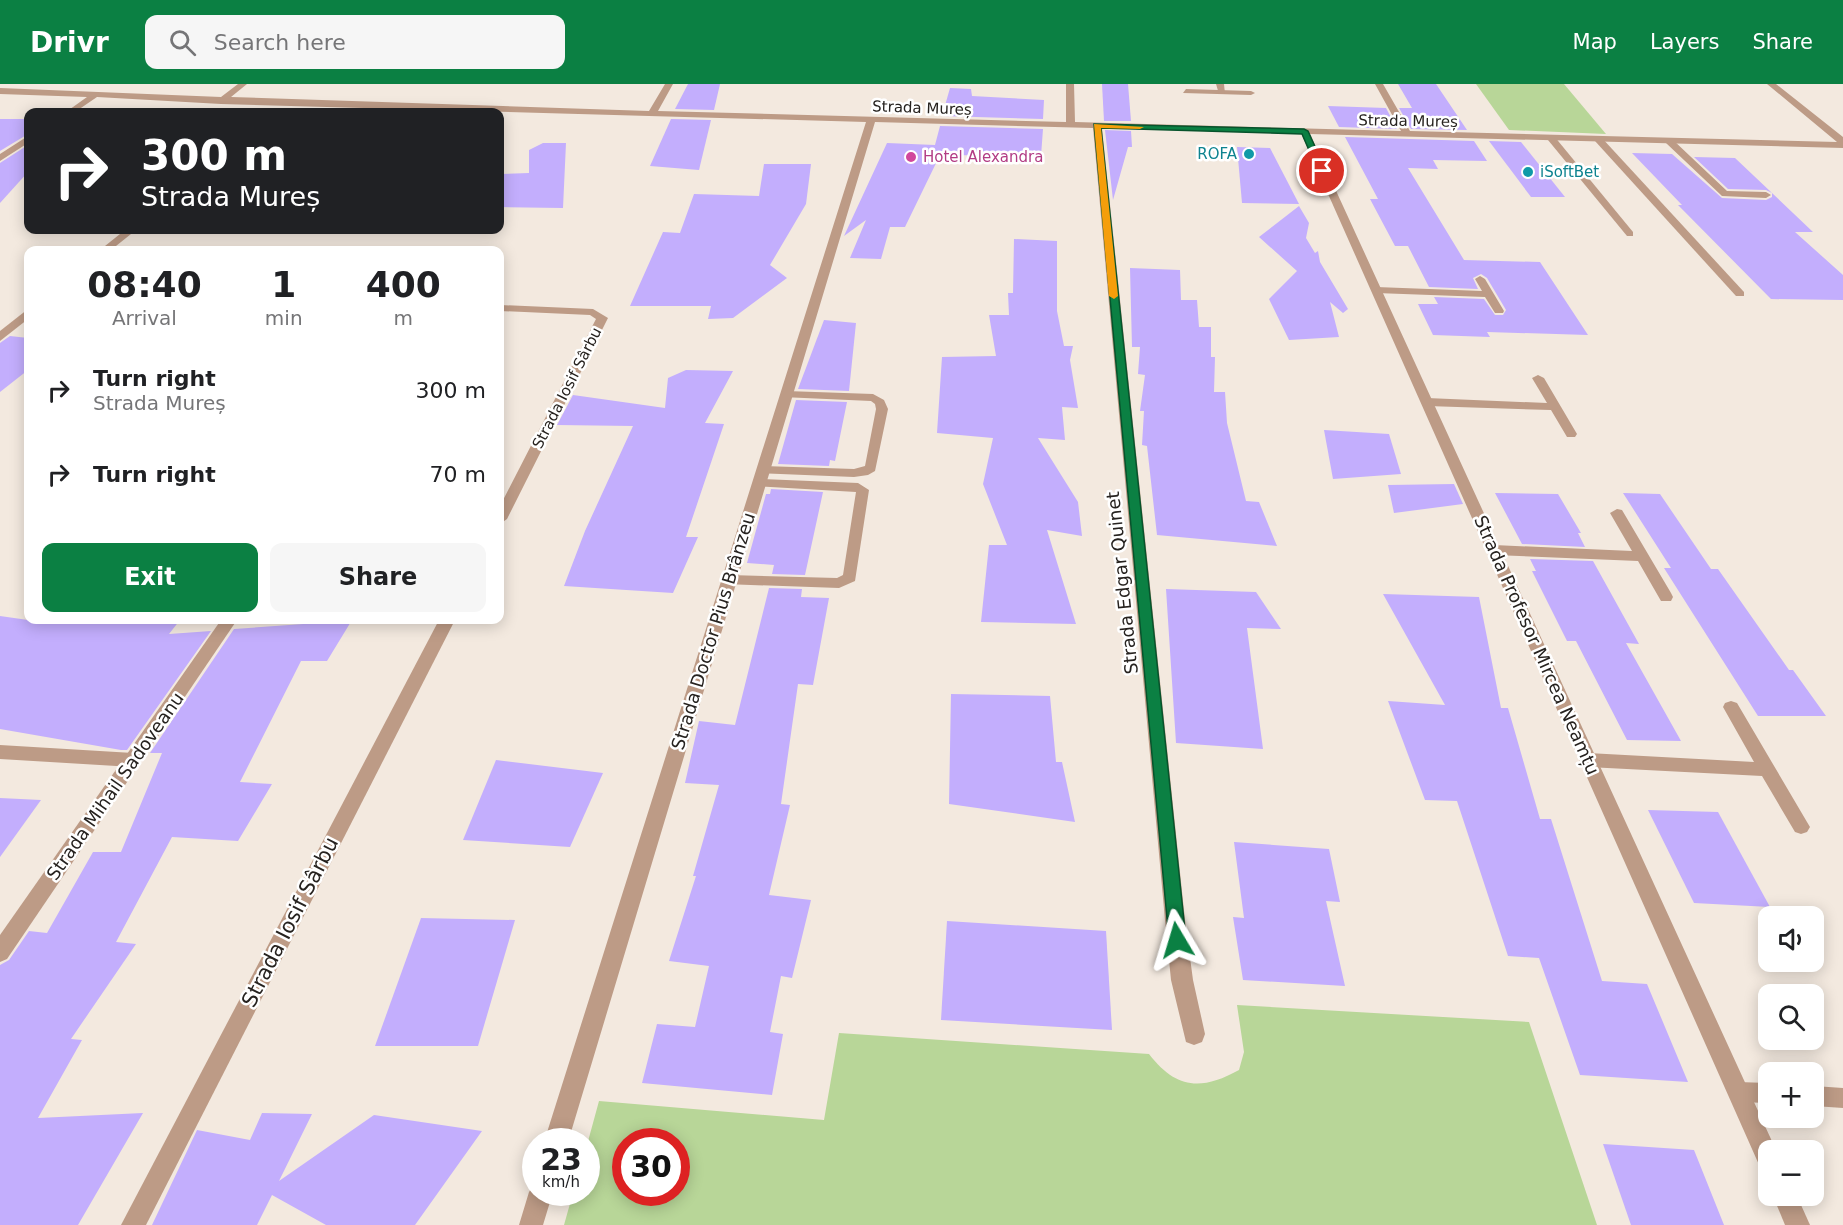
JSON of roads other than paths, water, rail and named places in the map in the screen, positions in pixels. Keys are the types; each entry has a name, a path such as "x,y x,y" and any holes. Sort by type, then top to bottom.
{"street":[{"path":"58,94 74,84"},
{"path":"221,101 243,84"},
{"path":"652,114 669,84"},
{"path":"1070,84 1071,125"},
{"path":"1379,84 1407,134"},
{"path":"1771,84 1843,144"},
{"name":"Strada Mureș","path":"0,92 431,108"},
{"path":"76,108 94,96"},
{"path":"278,108 284,104"},
{"name":"Strada Mureș","path":"504,110 1843,144"},
{"name":"Strada Doctor Pius Brânzeu","path":"560,1128 871,120"},
{"name":"Strada Edgar Quinet","path":"1097,126 1175,920 1182,980 1194,1034"},
{"name":"Strada Profesor Mircea Neamțu","path":"1304,131 1759,1140"},
{"path":"0,158 24,142"},
{"path":"110,246 126,234"},
{"name":"Strada Iosif Sârbu","path":"504,308 593,312 602,318 504,511"},
{"path":"0,337 24,318"},
{"name":"Strada Mihail Sadoveanu","path":"0,952 227,624"},
{"name":"Strada Iosif Sârbu","path":"133,1225 445,624"},
{"path":"531,1225 537,1206"},
{"path":"1789,1206 1798,1225"}],"lane":[{"path":"1186,91 1221,88 1251,93"},
{"path":"1551,138 1630,234"},
{"path":"1598,139 1740,294"},
{"path":"1669,141 1725,194 1766,195"},
{"path":"1480,279 1499,311"},
{"path":"1376,290 1488,294"},
{"path":"1538,378 1571,434"},
{"path":"761,476 854,473 871,468 882,409 880,402 873,398 786,394"},
{"path":"1427,402 1555,407"},
{"path":"729,580 839,583 850,578 863,490 858,487 761,476"},
{"path":"1617,513 1666,597"},
{"path":"1494,550 1642,556"},
{"path":"1731,707 1801,827"},
{"path":"0,752 133,760"},
{"path":"1588,760 1766,769"},
{"path":"1738,1092 1758,1093"},
{"path":"1824,1097 1843,1098"}],"place":[{"name":"ROFA","path":"1249,154"},
{"name":"Hotel Alexandra","path":"911,157"},
{"name":"iSoftBet","path":"1528,172"}]}
